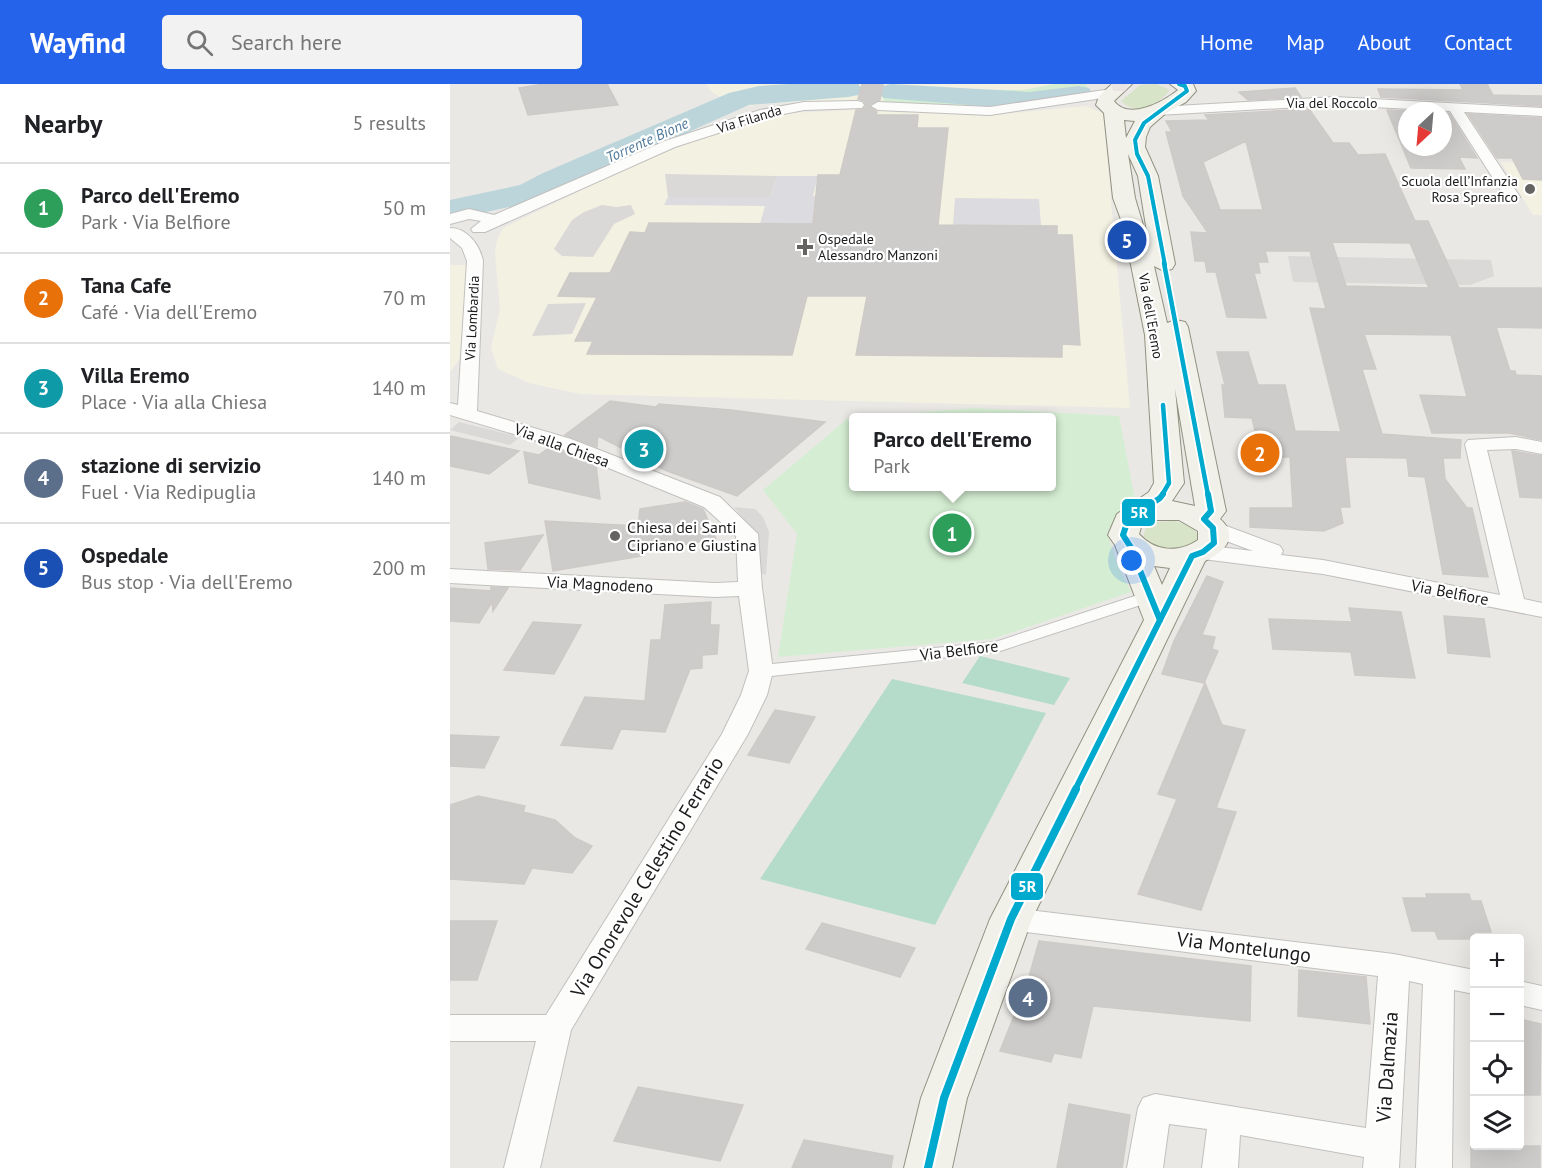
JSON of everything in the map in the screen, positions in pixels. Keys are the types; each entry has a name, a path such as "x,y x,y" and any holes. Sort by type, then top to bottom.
{"main road":[{"path":"1115,94 1131,114 1158,111 1169,107 1183,88 1209,84"},
{"name":"Via dell'Eremo","path":"1115,94 1120,177 1134,225 1157,335 1169,483 1160,498 1128,520 1123,535 1130,546"},
{"name":"Via dell'Eremo","path":"928,1168 944,1098 1011,920 1155,608 1203,539 1211,510 1148,176 1135,147 1136,137 1142,124 1158,111"},
{"path":"1130,546 1154,557 1175,559 1203,539 1183,511 1162,509 1141,512"},
{"path":"1130,546 1155,608"}],"street":[{"path":"878,106 990,111 1115,94"},
{"name":"Via del Roccolo","path":"1158,111 1335,101 1542,112"},
{"name":"Via Filanda","path":"451,224 474,231 670,144 776,110 804,106 857,105"},
{"path":"1457,108 1457,113 1512,197"},
{"name":"Via Filanda","path":"451,224 469,214 547,198"},
{"path":"469,214 483,216 490,220 489,223"},
{"name":"Via Lombardia","path":"451,224 470,246 475,261 458,411"},
{"name":"Via alla Chiesa","path":"458,411 564,443 712,502 747,534 750,588"},
{"path":"1514,605 1475,444 1516,442 1542,448"},
{"name":"Via Belfiore","path":"1203,539 1323,567 1542,610"},
{"name":"Via Magnodeno","path":"450,576 715,590 750,588"},
{"name":"Via Onorevole Celestino Ferrario","path":"522,1168 555,1028 735,734 754,695 761,671 750,588"},
{"name":"Via Belfiore","path":"761,671 997,647 1155,608"},
{"name":"Via Montelungo","path":"1011,920 1394,966 1470,981"},
{"name":"Via Dalmazia","path":"1382,1156 1394,966"},
{"path":"1434,1168 1439,974"},
{"path":"1524,994 1542,998"},
{"path":"450,1028 555,1028"},
{"path":"1145,1168 1155,1108 1225,1118 1382,1156"},
{"path":"1220,1168 1225,1118"}],"shaded area":[{"name":"Ospedale Alessandro Manzoni","path":"706,84 1058,84 1034,90 886,89 882,110 983,116 1086,106 1103,113 1130,408 580,394 529,383 498,369 491,348 500,309 495,254 497,240 503,228 661,152 787,113 852,110 853,101 766,103 739,108 713,93"},
{"name":"Scuola dell’Infanzia Rosa Spreafico","path":"1501,162 1542,163 1542,215 1533,215"},
{"path":"665,174 777,176 770,197 668,197"},
{"path":"777,176 818,176 813,196 839,197 850,224 760,224 765,206 664,205 668,197 770,197"},
{"path":"955,198 1039,199 1041,226 953,225"},
{"path":"602,205 616,207 631,205 635,214 614,224 593,257 562,256 554,249 572,220"},
{"path":"1288,256 1491,260 1494,276 1470,285 1293,282"},
{"path":"450,265 467,265 459,360 450,372"},
{"path":"586,303 572,334 532,336 548,304"},
{"path":"459,422 520,437 510,445 450,430"},
{"path":"734,507 755,509 763,517 769,532 766,575 749,571 752,530"}],"green space":[{"path":"1054,84 1086,84 1091,96 980,110 883,103 886,89 1023,90"},
{"path":"1156,84 1170,90 1160,100 1147,107 1134,108 1121,101 1140,85"},
{"path":"974,408 1119,416 1135,499 1118,514 1107,532 1117,564 1131,592 992,639 778,657 797,534 763,490 847,419 849,419 849,491 1056,491 1056,413 913,413"},
{"path":"1174,521 1191,526 1199,535 1199,540 1182,551 1154,548 1143,539 1145,529 1157,522"},
{"path":"980,656 1070,678 1054,705 962,683"},
{"path":"892,679 1046,713 935,925 760,879"}],"building":[{"path":"544,84 607,84 618,105 528,115 519,88"},
{"path":"862,84 883,84 880,100 869,105 877,112 876,115 918,115 917,128 948,128 938,225 1057,226 1057,235 1072,235 1080,345 1062,344 1062,357 856,355 867,296 807,296 792,355 587,354 593,341 575,341 597,297 558,296 570,273 610,273 630,232 645,233 649,223 813,224 818,175 840,175 856,110 862,110 866,106 864,101 858,99"},
{"path":"1460,84 1487,84 1493,95 1542,96 1542,106 1381,97 1378,89 1463,90"},
{"path":"1295,88 1301,97 1248,100 1239,92"},
{"path":"1309,109 1333,143 1349,143 1358,155 1385,154 1415,221 1428,221 1459,288 1542,288 1542,328 1496,327 1510,371 1515,371 1516,375 1542,376 1542,440 1509,433 1432,433 1420,395 1467,397 1451,335 1364,334 1376,369 1362,369 1382,434 1461,440 1460,458 1443,458 1445,479 1467,508 1472,508 1488,577 1443,574 1425,477 1409,476 1407,458 1345,457 1350,507 1340,507 1343,523 1324,531 1250,527 1250,508 1293,508 1290,457 1261,457 1252,418 1225,417 1222,385 1225,385 1217,352 1248,352 1258,385 1285,385 1295,431 1341,432 1310,308 1326,309 1310,251 1265,251 1268,262 1258,262 1260,273 1254,273 1266,318 1227,317 1216,272 1207,272 1205,261 1195,261 1191,232 1208,233 1183,196 1166,132 1172,132 1166,121 1209,120 1205,115","holes":["1246,141 1263,210 1220,210 1203,162","1332,242 1410,243 1429,288 1346,286"]},
{"path":"1387,110 1398,111 1398,137"},
{"path":"1468,114 1542,118 1542,180 1523,179 1512,158 1497,158"},
{"path":"1452,118 1477,158 1459,157 1465,169 1411,168 1406,156 1452,156"},
{"path":"610,401 656,407 659,404 731,410 825,422 737,496 667,471 598,436 597,447 565,435"},
{"path":"450,436 519,451 489,474 450,466"},
{"path":"550,447 596,465 600,499 529,483 524,452 539,455"},
{"path":"1512,451 1542,456 1542,498 1520,497"},
{"name":"Chiesa dei Santi Cipriano e Giustina","path":"685,502 703,509 716,539 641,552 642,556 553,571 545,521 638,526 640,509"},
{"path":"543,535 520,570 488,569 485,543"},
{"path":"1207,576 1223,582 1202,635 1215,637 1212,649 1218,651 1204,683 1162,674 1174,641"},
{"path":"491,587 508,588 493,611 492,602 479,623 450,621 450,588 491,591"},
{"path":"711,602 710,625 719,625 717,654 702,655 702,668 690,669 665,732 621,729 612,749 561,745 585,697 645,701 651,640 661,640 665,605"},
{"path":"1349,608 1401,612 1415,678 1355,675 1351,652 1273,649 1269,619 1352,622"},
{"path":"1444,616 1484,619 1490,657 1448,653"},
{"path":"533,622 581,625 554,674 504,670"},
{"path":"1205,683 1222,725 1245,730 1216,808 1236,812 1201,910 1138,894 1177,799 1158,794"},
{"path":"775,710 815,717 789,763 748,755"},
{"path":"450,735 499,737 484,768 450,766"},
{"path":"478,796 525,806 523,812 555,820 575,838 592,846 572,873 532,868 524,884 450,879 450,805"},
{"path":"1426,894 1469,894 1471,901 1481,901 1491,932 1474,932 1470,934 1470,939 1438,939 1435,931 1412,931 1403,898 1427,898"},
{"path":"450,921 497,921 477,980 450,980"},
{"path":"822,923 915,948 900,977 806,949"},
{"path":"1039,941 1251,966 1250,1021 1093,1006 1081,1058 1054,1053 1051,1062 1000,1051 1014,1016 1018,1016"},
{"path":"1299,970 1366,977 1370,1024 1298,1016"},
{"path":"1524,1020 1541,1024 1540,1095 1524,1095"},
{"path":"638,1087 743,1105 720,1161 614,1141"},
{"path":"1069,1104 1130,1115 1122,1168 1057,1168"},
{"path":"804,1140 893,1156 891,1168 792,1168"},
{"path":"1524,1146 1540,1146 1540,1168 1471,1168 1471,1150 1524,1150"}],"waterway":[{"name":"Torrente Bione","path":"450,210 530,193 554,180 739,99 759,94 848,89"},
{"name":"Torrente Bione","path":"893,92 1029,101 1079,94"}],"transit line":[{"name":"5R","path":"928,1168 944,1098 1011,919 1192,556 1203,552 1214,543 1213,528 1204,519 1211,511 1148,176 1137,154 1135,140 1138,131 1152,115 1187,91 1185,86 1179,84"},
{"name":"5R","path":"1160,620 1130,546 1123,535 1128,520 1160,498 1169,483 1163,405"}],"place":[{"name":"Scuola dell’Infanzia Rosa Spreafico","path":"1530,189"},
{"name":"Ospedale","path":"1127,240"},
{"name":"Ospedale Alessandro Manzoni","path":"805,247"},
{"name":"Villa Eremo","path":"644,449"},
{"name":"Tana Cafe","path":"1260,453"},
{"name":"Parco dell'Eremo","path":"952,533"},
{"name":"Chiesa dei Santi Cipriano e Giustina","path":"615,536"},
{"name":"stazione di servizio","path":"1028,998"}]}
